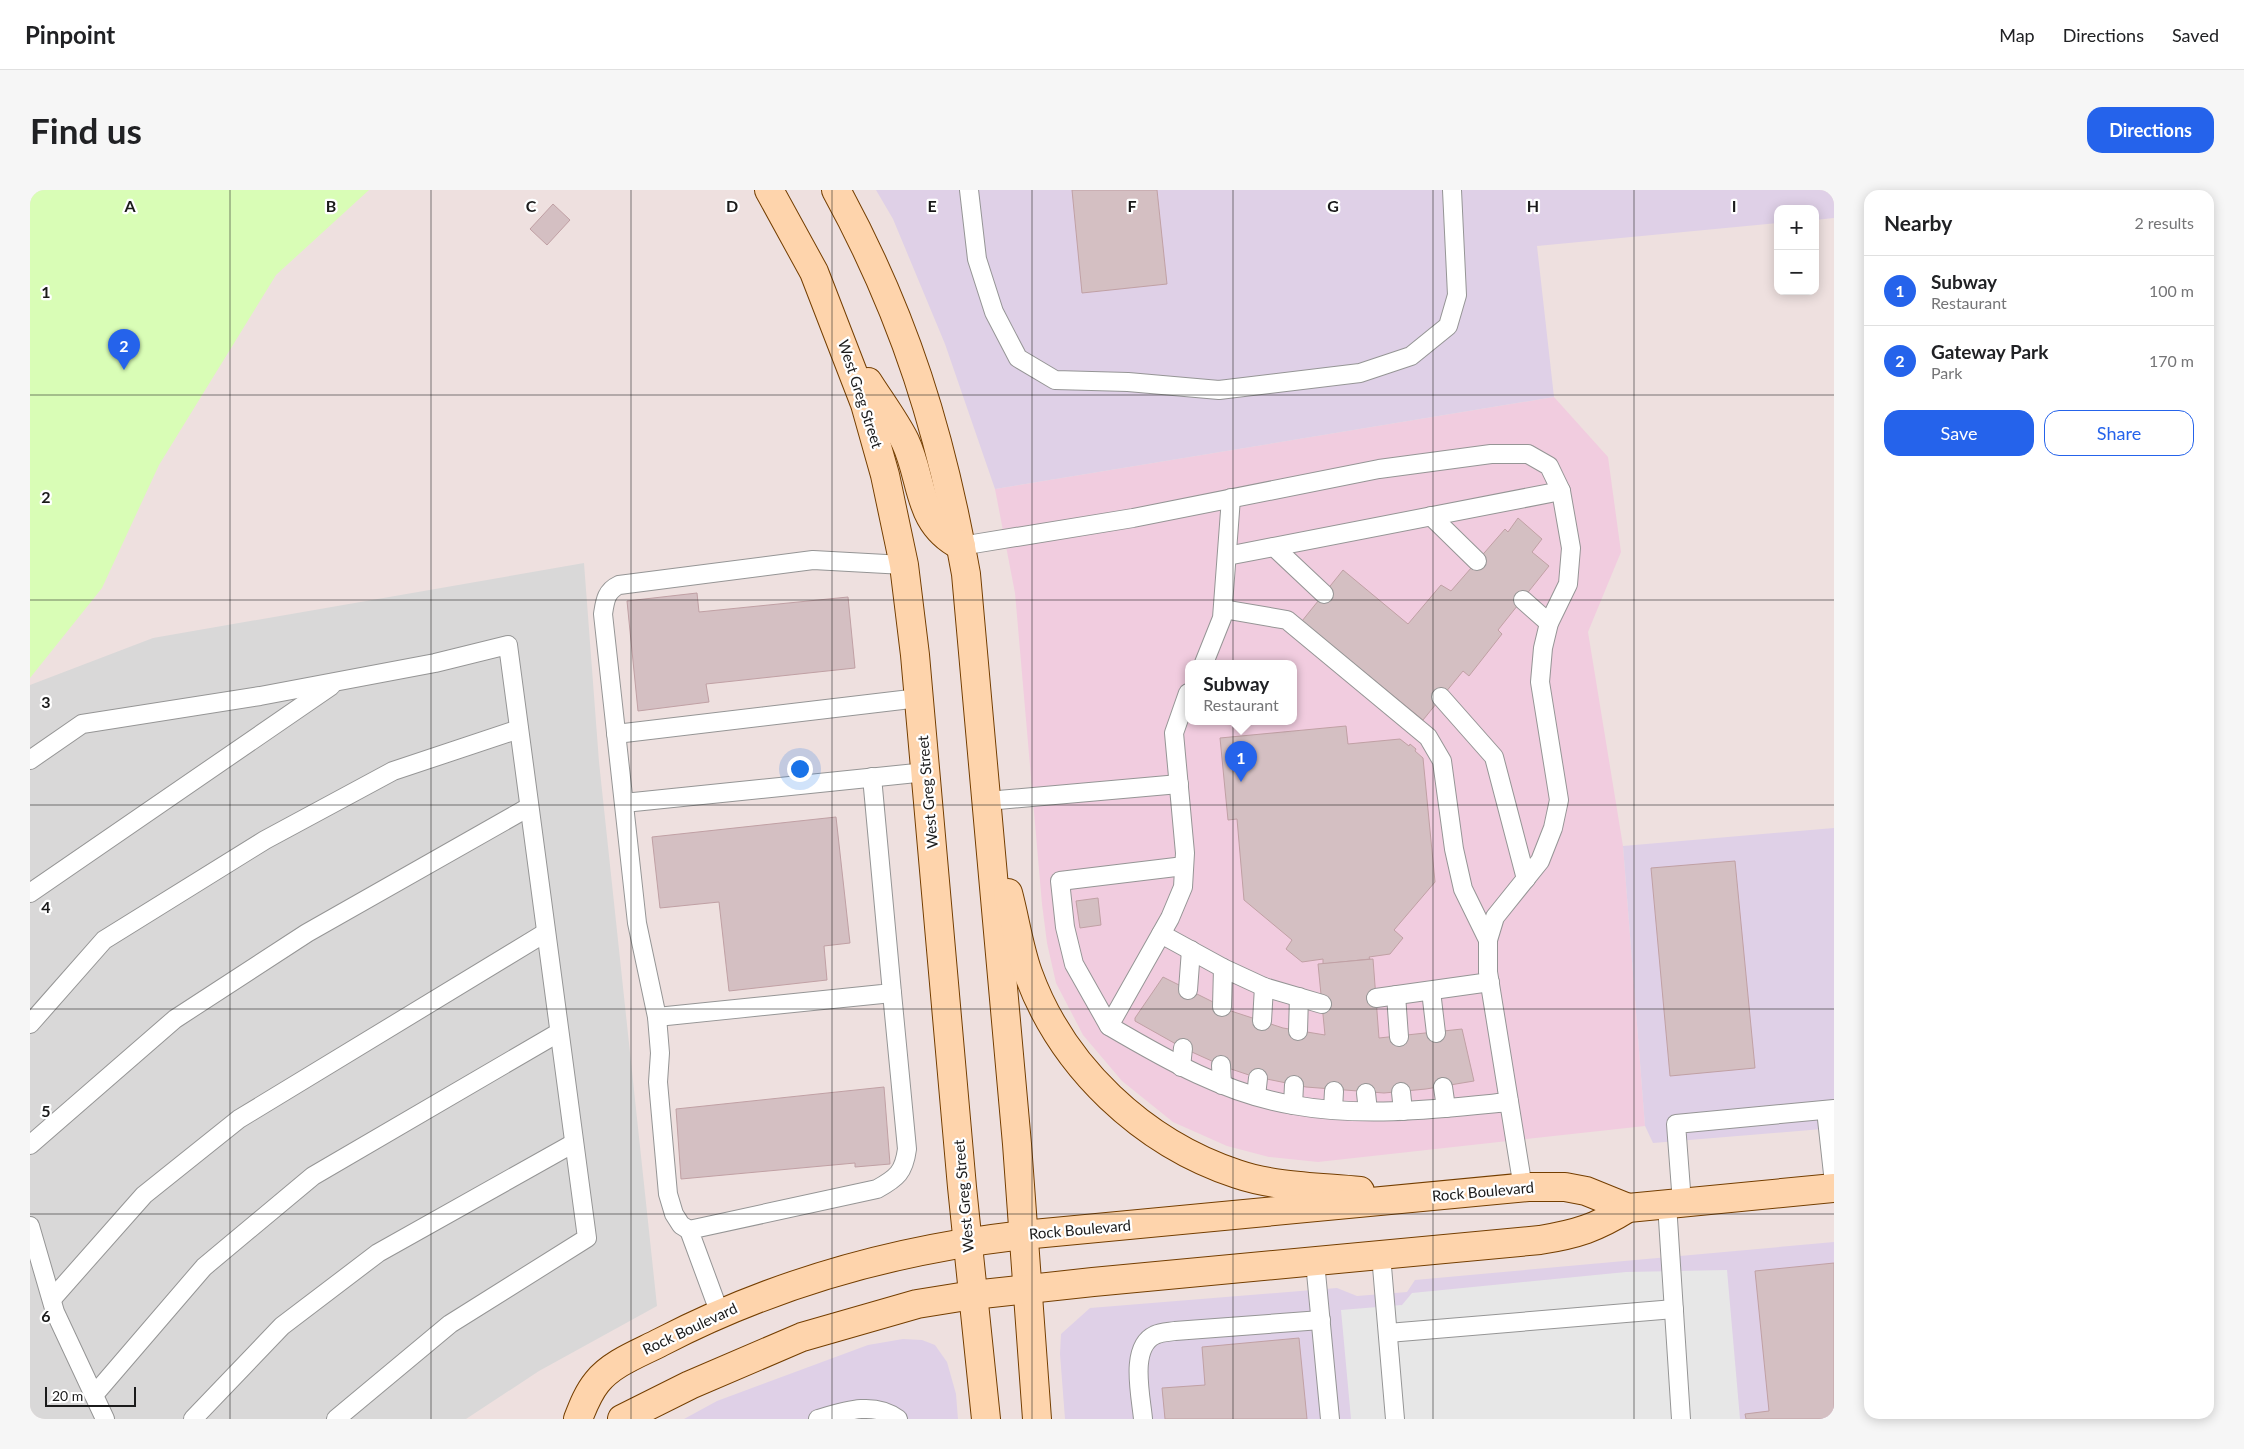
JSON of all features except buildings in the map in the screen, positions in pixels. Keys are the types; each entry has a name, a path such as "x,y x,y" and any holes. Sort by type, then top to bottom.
{"main road":[{"name":"West Greg Street","path":"769,190 814,272 840,335 865,404 883,466 904,565 919,698 968,1242 986,1419"},
{"path":"836,190 860,236 906,340 940,448 954,505 961,546 976,673 1037,1419"},
{"path":"840,335 905,442 924,504 937,530 947,539 961,546"},
{"path":"987,800 1028,973 1048,1017 1072,1054 1116,1105 1158,1136 1196,1157 1237,1174 1278,1183 1421,1198"},
{"name":"Rock Boulevard","path":"578,1419 587,1398 598,1381 624,1361 720,1314 784,1289 864,1265 968,1242 1023,1235 1523,1188 1564,1187 1586,1191 1628,1208"},
{"name":"Rock Boulevard","path":"622,1419 706,1378 802,1337 909,1306 973,1295 1027,1289 1540,1240 1572,1235 1599,1226 1628,1208 1834,1188"}],"lane":[{"path":"969,190 977,259 994,312 1018,358 1055,380 1128,382 1219,390 1360,373 1411,356 1448,326 1457,296 1452,190"},
{"path":"961,546 1134,518 1379,469 1491,454 1528,454 1549,466 1561,491 1571,548 1568,584 1549,623 1543,648 1540,682 1559,800 1553,828 1540,861 1495,917 1488,940 1490,982 1523,1188"},
{"path":"1227,556 1561,491"},
{"path":"1205,660 1222,618 1231,498"},
{"path":"1431,516 1477,561"},
{"path":"1274,547 1324,594"},
{"path":"720,1314 689,1230 681,1225 674,1214 668,1194 659,1102 660,1054 657,1017 637,923 603,614 605,600 611,589 619,585 813,560 904,565"},
{"path":"1523,600 1549,623"},
{"path":"1223,609 1287,620 1428,737 1442,761 1454,849 1463,889 1488,940"},
{"path":"30,760 82,724 338,682 435,663 508,645 558,1032 587,1238 450,1324 336,1419"},
{"path":"30,893 338,682"},
{"path":"616,734 919,698"},
{"path":"1441,698 1494,757 1526,880"},
{"path":"1109,1026 1170,918 1183,887 1184,866 1174,733 1185,702"},
{"path":"30,1024 104,940 265,840 393,771 519,729"},
{"path":"624,804 926,772"},
{"path":"689,1230 878,1189 892,1181 905,1166 908,1149 872,777"},
{"path":"987,800 1179,784"},
{"path":"30,1144 175,1019 307,933 529,807"},
{"path":"1184,866 1060,881 1065,927 1074,964 1109,1026 1181,1067 1256,1096 1293,1105 1368,1111 1403,1111 1509,1102"},
{"path":"52,1299 144,1195 239,1119 545,933"},
{"path":"1161,934 1223,968 1264,987 1322,1004"},
{"path":"1188,990 1191,950"},
{"path":"1222,1007 1223,968"},
{"path":"1376,998 1490,982"},
{"path":"1262,1021 1264,987"},
{"path":"1431,990 1436,1033"},
{"path":"657,1017 892,993"},
{"path":"1396,996 1399,1037"},
{"path":"1298,1031 1299,997"},
{"path":"94,1395 204,1267 313,1176 558,1032"},
{"path":"1181,1067 1183,1048"},
{"path":"1221,1065 1222,1084"},
{"path":"1256,1096 1258,1078"},
{"path":"1293,1105 1294,1085"},
{"path":"1443,1087 1446,1108"},
{"path":"1333,1109 1334,1091"},
{"path":"1402,1092 1403,1111"},
{"path":"1366,1093 1368,1111"},
{"path":"1682,1419 1674,1309 1676,1124 1830,1109 1834,1183"},
{"path":"193,1419 282,1326 378,1253 574,1143"},
{"path":"30,1226 55,1312 105,1419"},
{"path":"1381,1255 1395,1419"},
{"path":"1315,1262 1330,1419"},
{"path":"1388,1333 1674,1309"},
{"path":"1143,1419 1138,1361 1145,1344 1155,1335 1174,1331 1321,1320"},
{"path":"818,1419 869,1408 887,1411 898,1419"}],"shaded area":[{"path":"876,190 1834,190 1834,218 1819,220 1819,205 1774,205 1774,223 1537,246 1554,397 995,489 945,344 893,219"},
{"path":"1554,397 1608,457 1621,552 1588,632 1623,846 1645,1126 1318,1162 1269,1157 1227,1146 1173,1122 1122,1081 1083,1035 1056,983 1047,943 1015,593 995,489"},
{"path":"584,563 599,762 657,1306 539,1371 466,1419 30,1419 30,685 153,638"},
{"path":"1834,828 1834,1128 1653,1143 1645,1126 1623,846"},
{"path":"1834,1242 1834,1419 1065,1419 1060,1354 1061,1334 1090,1308 1337,1288 1357,1296 1407,1292 1415,1280"},
{"path":"1727,1270 1740,1419 1351,1419 1341,1310 1402,1305 1412,1293 1626,1272"},
{"path":"903,1339 922,1340 935,1345 947,1362 956,1394 958,1419 684,1419 717,1401 868,1345"}],"green space":[{"path":"30,190 369,190 276,275 159,465 102,588 30,678"}],"place":[{"name":"Gateway Park","path":"124,370"},
{"name":"Subway","path":"1241,782"}]}
